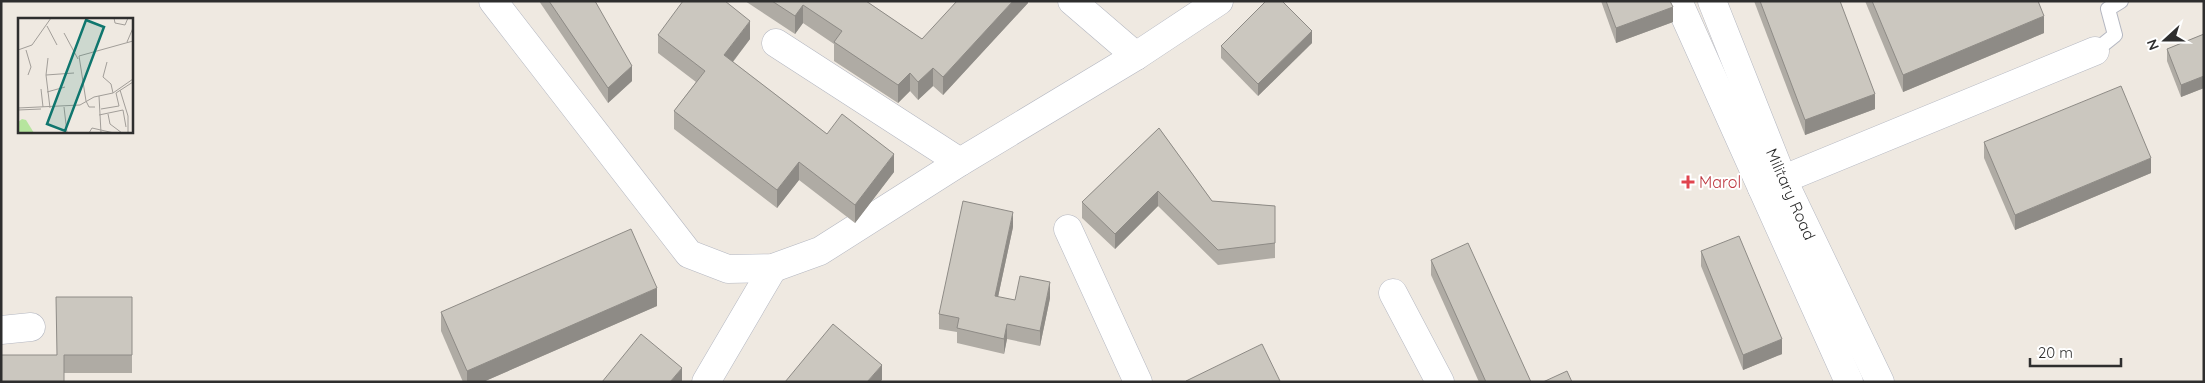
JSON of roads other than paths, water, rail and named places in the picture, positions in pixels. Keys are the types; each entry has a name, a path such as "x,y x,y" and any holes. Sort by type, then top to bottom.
{"street":[{"path":"493,1 689,254 728,269 773,268 820,250 960,162 1136,56 1218,1"},
{"path":"1072,1 1136,56"},
{"path":"1678,1 1773,184 2095,51"},
{"name":"Military Road","path":"1712,1 1773,184 1838,326 1880,382"},
{"path":"776,43 960,162"},
{"path":"1068,229 1138,382"},
{"path":"706,382 773,268"},
{"path":"1394,293 1440,382"},
{"path":"1,330 32,326"},
{"path":"1838,326 1849,382"}],"lane":[{"path":"2095,51 2115,35 2108,9 2121,1"}],"place":[{"name":"Marol","path":"1688,182"}]}
